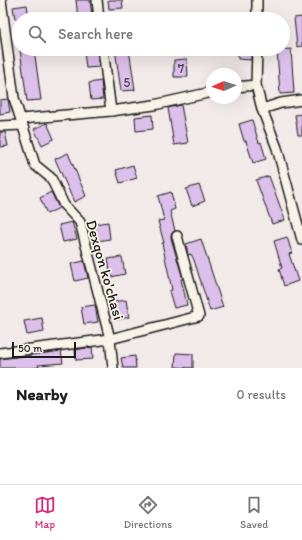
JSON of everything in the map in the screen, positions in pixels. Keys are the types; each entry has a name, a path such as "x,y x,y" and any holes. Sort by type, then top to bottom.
{"street":[{"name":"Dexqon ko'chasi","path":"1,0 14,98 35,165 51,178 64,205 80,222 110,339 113,368"},
{"path":"97,0 98,12"},
{"path":"257,0 257,12"},
{"path":"104,56 110,111"},
{"path":"257,56 256,85 262,109 278,148 302,240"},
{"path":"242,86 256,85"},
{"path":"0,126 154,105 206,93"},
{"path":"262,109 281,103 302,100"},
{"path":"0,353 110,339 199,316 177,236"}],"building":[{"path":"76,0 90,0 92,12 77,12"},
{"path":"108,0 122,0 123,8 109,9"},
{"path":"27,5 28,12 14,12 13,7"},
{"path":"302,17 302,46 297,47 294,18"},
{"path":"290,49 294,93 280,94 277,56 290,56"},
{"path":"21,56 35,56 41,100 27,101"},
{"path":"85,56 98,56 99,67 86,68"},
{"path":"116,56 130,56 135,90 121,91"},
{"path":"238,56 251,56 251,60 238,59"},
{"path":"187,59 188,77 174,77 174,60"},
{"path":"101,81 103,99 91,100 89,83"},
{"path":"8,99 10,112 0,114 0,100"},
{"path":"181,105 188,143 174,145 168,108"},
{"path":"302,114 302,135 298,135 295,115"},
{"path":"152,115 153,129 136,131 135,117"},
{"path":"252,120 266,159 253,163 239,124"},
{"path":"47,123 54,139 42,145 34,129"},
{"path":"0,132 5,132 8,146 0,147"},
{"path":"68,153 86,196 74,202 55,159"},
{"path":"133,165 137,178 120,183 116,170"},
{"path":"269,176 285,220 272,224 256,180"},
{"path":"199,185 205,201 192,206 186,189"},
{"path":"51,192 59,208 47,214 40,198"},
{"path":"171,192 175,209 170,211 175,231 171,234 171,238 183,279 181,279 187,305 174,308 169,291 172,290 162,243 164,243 158,221 164,220 158,196"},
{"path":"72,222 77,239 63,242 59,225"},
{"path":"108,222 110,239 97,241 94,224"},
{"path":"287,237 292,253 289,254 298,281 284,286 279,269 282,268 274,241"},
{"path":"201,239 223,307 210,311 194,260 191,254 188,255 186,244"},
{"path":"122,257 125,274 111,277 108,259"},
{"path":"84,261 88,278 75,281 71,264"},
{"path":"126,300 129,317 116,320 112,302"},
{"path":"95,305 98,322 84,324 81,307"},
{"path":"42,318 44,332 27,335 24,321"},
{"path":"92,347 93,359 76,360 75,350"},
{"path":"61,351 63,363 38,365 39,367 32,368 0,368 0,359"},
{"path":"176,353 193,354 193,368 175,367"},
{"path":"135,356 136,368 123,368 121,358"}]}
